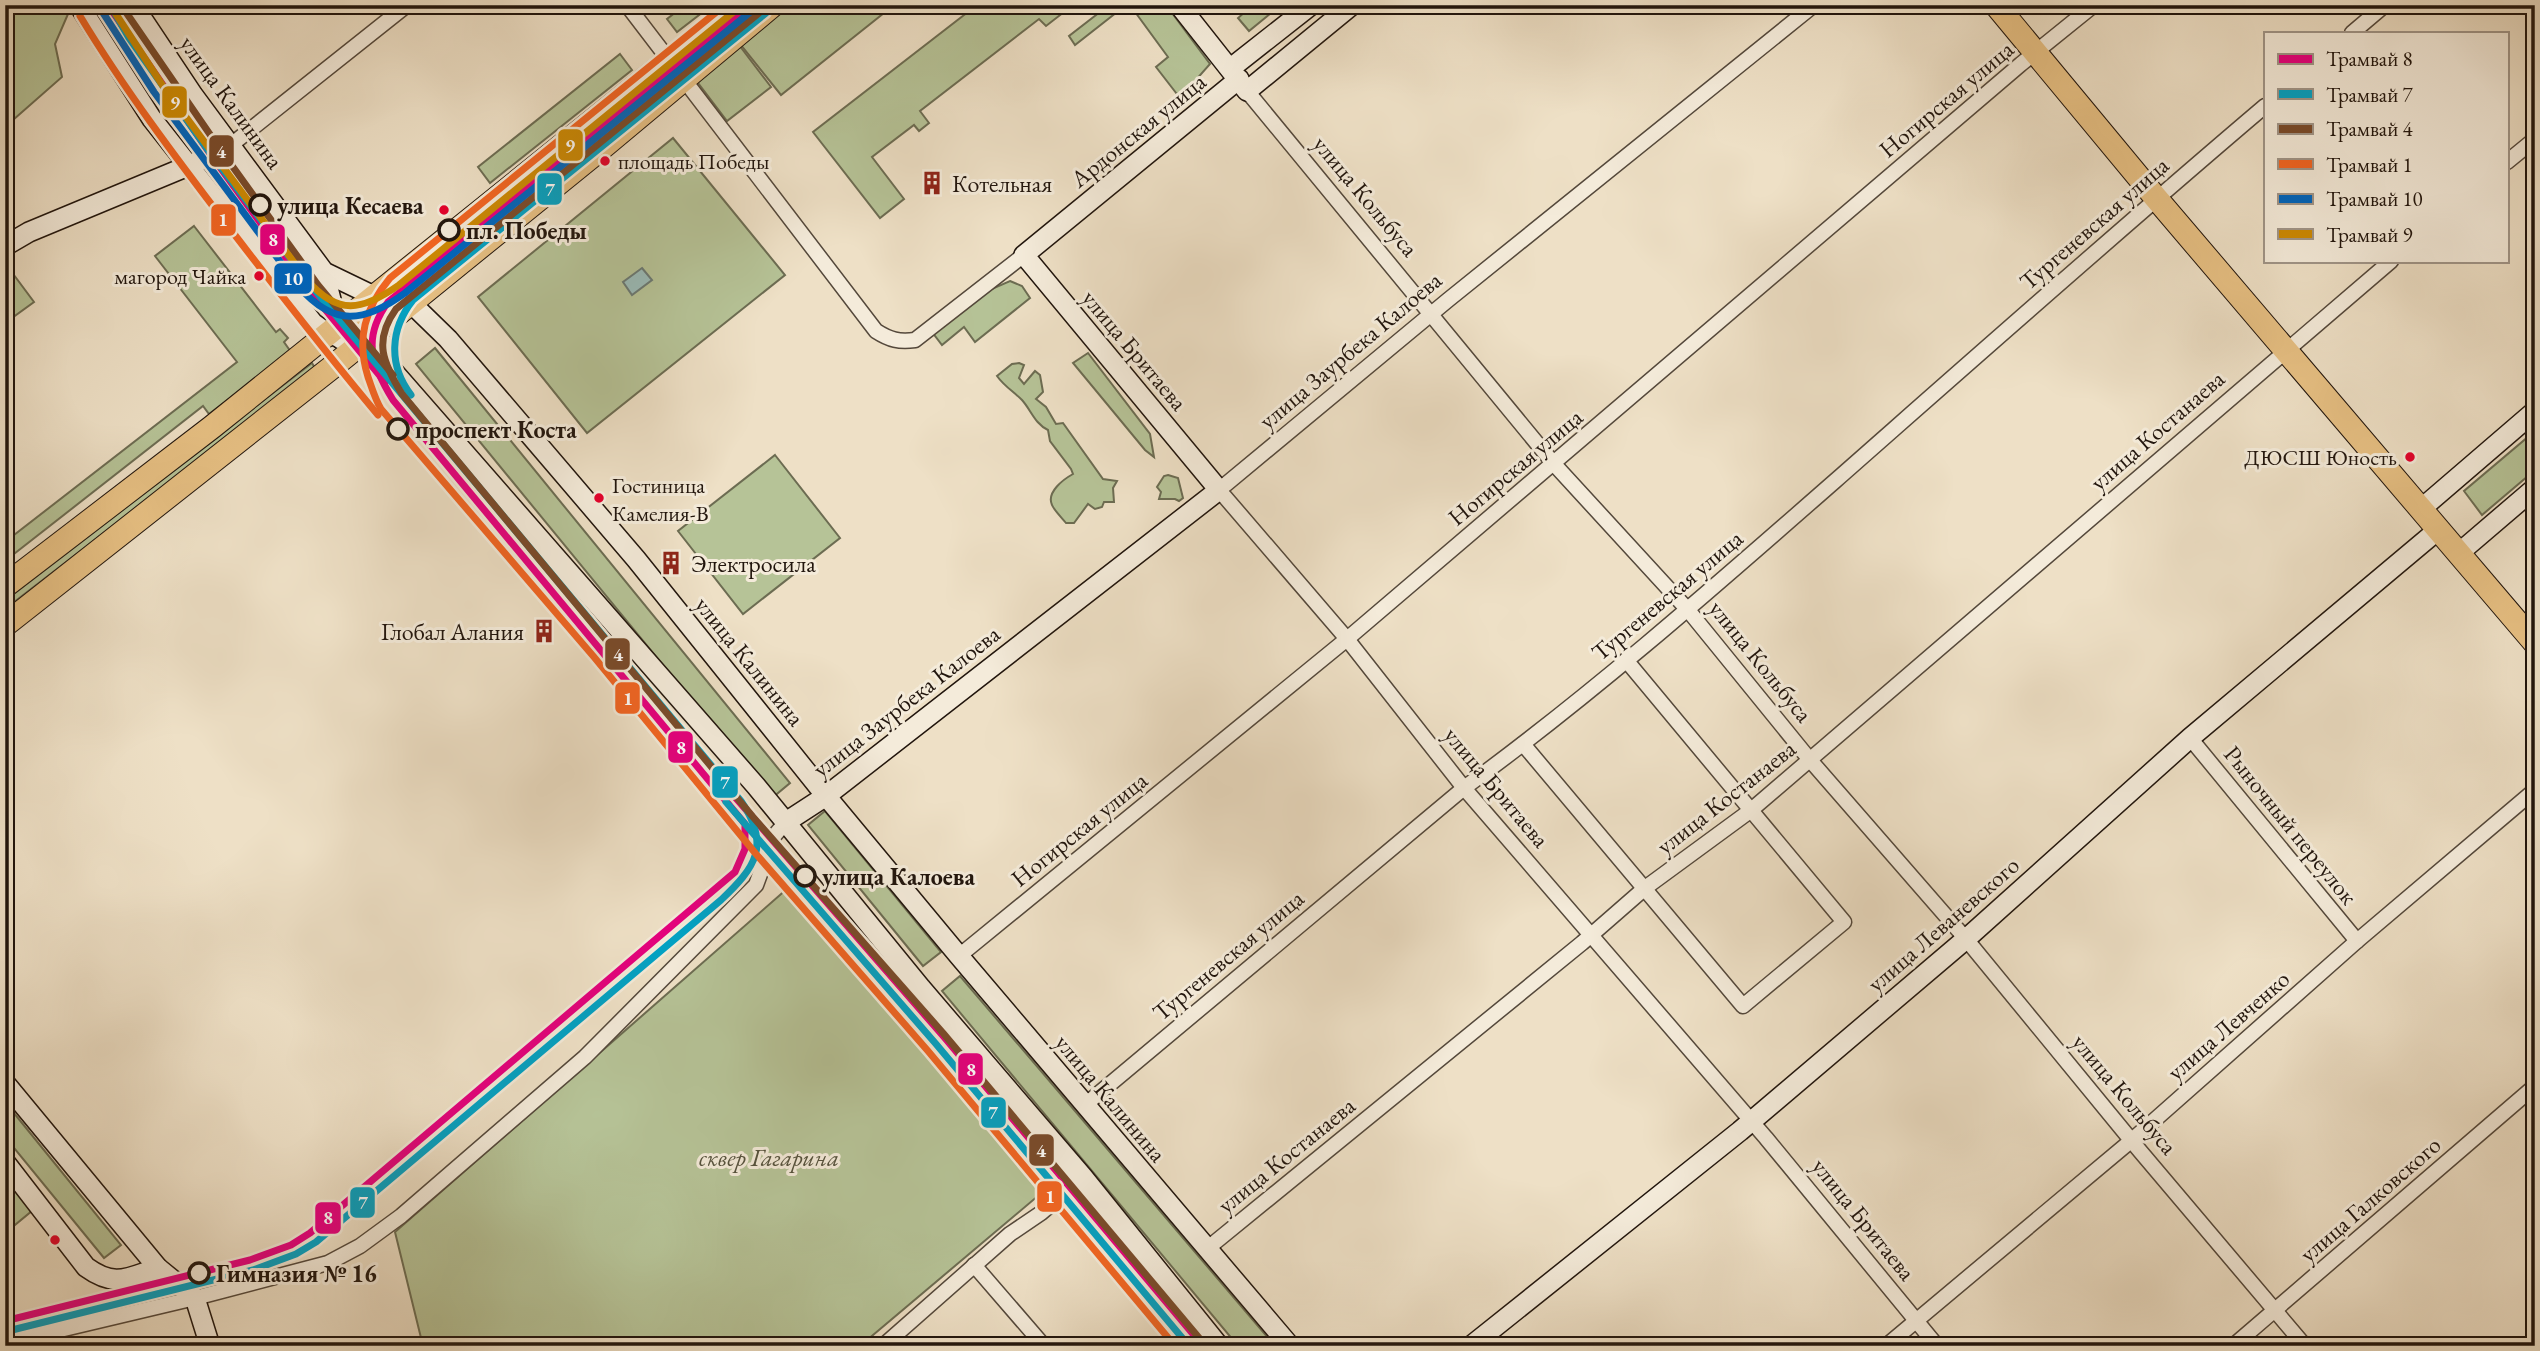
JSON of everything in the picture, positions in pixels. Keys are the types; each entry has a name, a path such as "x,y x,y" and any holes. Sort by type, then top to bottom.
{"main road":[{"path":"5,586 336,333 370,301 737,5"},
{"path":"5,625 333,367 772,5"},
{"path":"1997,5 2156,198 2535,643"}],"street":[{"path":"79,5 152,118 301,308 336,333 365,339"},
{"name":"улица Калинина","path":"133,5 193,94 324,272 370,301 411,303 448,339 636,559 826,796 959,956 1290,1346"},
{"path":"5,246 58,220 188,166 231,145 407,5"},
{"path":"626,5 684,80"},
{"name":"улица Кольбуса","path":"1179,5 1554,464 1688,610 1810,760 1966,939 2305,1346"},
{"name":"Ардонская улица","path":"1239,79 1311,5"},
{"name":"Ардонская улица","path":"684,80 876,331 888,339 901,342 915,340 931,330 1239,79 1352,5"},
{"name":"улица Заурбека Калоева","path":"5,1343 328,1263 360,1246 401,1216 585,1057 756,885 775,836 786,822 826,796 1219,489 1432,313 1814,5"},
{"name":"Ногирская улица","path":"959,956 1347,639 2035,52 2094,5"},
{"path":"2353,32 2385,5"},
{"name":"Тургеневская улица","path":"1085,1105 1464,788 1523,744 1688,610 2156,198 2264,107"},
{"path":"2508,162 2535,139"},
{"name":"улица Бритаева","path":"1024,255 1347,639 1464,788 1751,1121 1937,1346"},
{"name":"улица Костанаева","path":"1208,1248 1645,888 1750,811 2390,262"},
{"path":"324,272 341,349 333,367"},
{"path":"370,301 360,314 360,327 365,339 786,822 921,988 1083,1177 1219,1346"},
{"path":"2421,509 2535,411"},
{"path":"2459,553 2535,488"},
{"name":"улица Леваневского","path":"1471,1346 1751,1121 1966,939 2190,738 2439,528"},
{"path":"1523,744 1743,1006 1844,922 1626,660"},
{"name":"Рыночный переулок","path":"2190,738 2357,941"},
{"name":"улица Левченко","path":"1886,1346 2132,1140 2357,941 2535,790"},
{"path":"5,1083 158,1268 195,1298 210,1346"},
{"name":"улица Галковского","path":"2234,1346 2535,1086"},
{"path":"5,1162 86,1267 102,1278 117,1280 158,1268"},
{"path":"883,1346 974,1265 1083,1177"},
{"path":"974,1265 1044,1346"},
{"path":"1185,1346 1204,1329"}],"green space":[{"path":"5,5 63,5 68,14 55,44 62,77 5,127"},
{"path":"685,5 712,5 677,32 667,19"},
{"path":"788,5 894,5 781,95 740,44"},
{"path":"977,5 1073,5 1046,26 1039,19 920,111 929,123 919,131 914,125 872,157 904,199 880,218 813,132"},
{"path":"1109,5 1126,5 1075,45 1069,36"},
{"path":"1130,5 1166,5 1210,64 1180,98 1156,67 1168,57"},
{"path":"1253,5 1281,5 1249,31 1238,18"},
{"path":"736,41 771,87 727,121 692,75"},
{"path":"620,54 632,70 490,183 478,167"},
{"name":"площадь Победы","path":"673,138 785,275 587,433 478,297"},
{"path":"194,226 276,332 280,329 288,338 284,342 291,352 209,414 203,406 5,561 5,542 237,362 155,256"},
{"path":"5,263 34,302 5,323"},
{"path":"1010,281 1022,286 1030,298 975,342 964,327 942,345 932,332 987,291"},
{"path":"435,348 790,783 772,798 416,364"},
{"path":"1088,353 1150,434 1154,457 1145,450 1073,363"},
{"path":"312,363 316,370 5,609 5,598"},
{"path":"1012,364 1024,365 1019,378 1024,384 1035,371 1040,375 1043,392 1036,399 1046,407 1056,424 1063,423 1103,479 1117,481 1113,488 1114,502 1104,502 1102,507 1095,509 1088,504 1074,523 1066,523 1054,509 1051,500 1057,486 1073,474 1071,469 1050,441 1048,430 997,376"},
{"path":"2535,431 2535,470 2482,515 2464,491"},
{"path":"775,455 840,538 743,614 678,531"},
{"path":"1164,476 1178,478 1183,498 1179,501 1159,499 1161,492 1157,487"},
{"path":"825,811 941,952 923,966 808,825"},
{"name":"сквер Гагарина","path":"788,888 1045,1190 860,1346 423,1346 395,1232"},
{"path":"960,976 1275,1346 1238,1346 942,991"},
{"path":"5,1102 121,1245 104,1258 5,1137"},
{"path":"5,1174 33,1210 10,1229 5,1223"}],"water":[{"path":"642,268 652,280 632,295 623,282"}],"tram line":[{"name":"10","path":"98,5 154,92 299,287 325,309 350,316 376,310 405,293 759,5"},
{"name":"8","path":"108,5 211,155 310,291 385,382"},
{"name":"7","path":"8,1331 253,1270 296,1254 316,1242 721,900 751,866 757,843 755,830 741,801 313,288 210,153 129,38 110,5"},
{"name":"9","path":"110,5 163,86 307,280 329,300 351,306 373,300 399,285 742,5"},
{"name":"4","path":"121,5 318,285 393,375"},
{"name":"1","path":"725,5 390,278 374,301 365,324 363,350 368,377 381,409 594,657 756,854 928,1051 1175,1346"},
{"name":"8","path":"5,1321 250,1260 291,1245 310,1233 735,872 745,849 745,824 393,400 379,375 372,351 372,339 380,315 388,302 752,5"},
{"name":"4","path":"759,13 396,309 385,331 383,352 386,362 402,394 753,817 943,1033 1200,1339"},
{"name":"7","path":"411,395 398,372 395,347 400,323 413,300 766,13"},
{"name":"1","path":"80,16 132,97 189,175 378,415"},
{"name":"8","path":"734,796 944,1037 1203,1346"},
{"name":"7","path":"726,802 936,1044 1189,1346"},
{"path":"5,1332 270,1264 317,1243 744,880 755,862 759,847 757,832 749,813"}],"place":[{"name":"площадь Победы","path":"605,161"},
{"name":"Котельная","path":"932,183"},
{"name":"улица Кесаева","path":"260,205"},
{"name":"пл. Победы","path":"449,230"},
{"name":"магород Чайка","path":"259,276"},
{"name":"проспект Коста","path":"398,429"},
{"name":"ДЮСШ Юность","path":"2410,457"},
{"name":"Гостиница Камелия-В","path":"599,498"},
{"name":"Электросила","path":"671,563"},
{"name":"Глобал Алания","path":"544,631"},
{"name":"улица Калоева","path":"805,876"},
{"name":"Гимназия № 16","path":"199,1273"}]}
